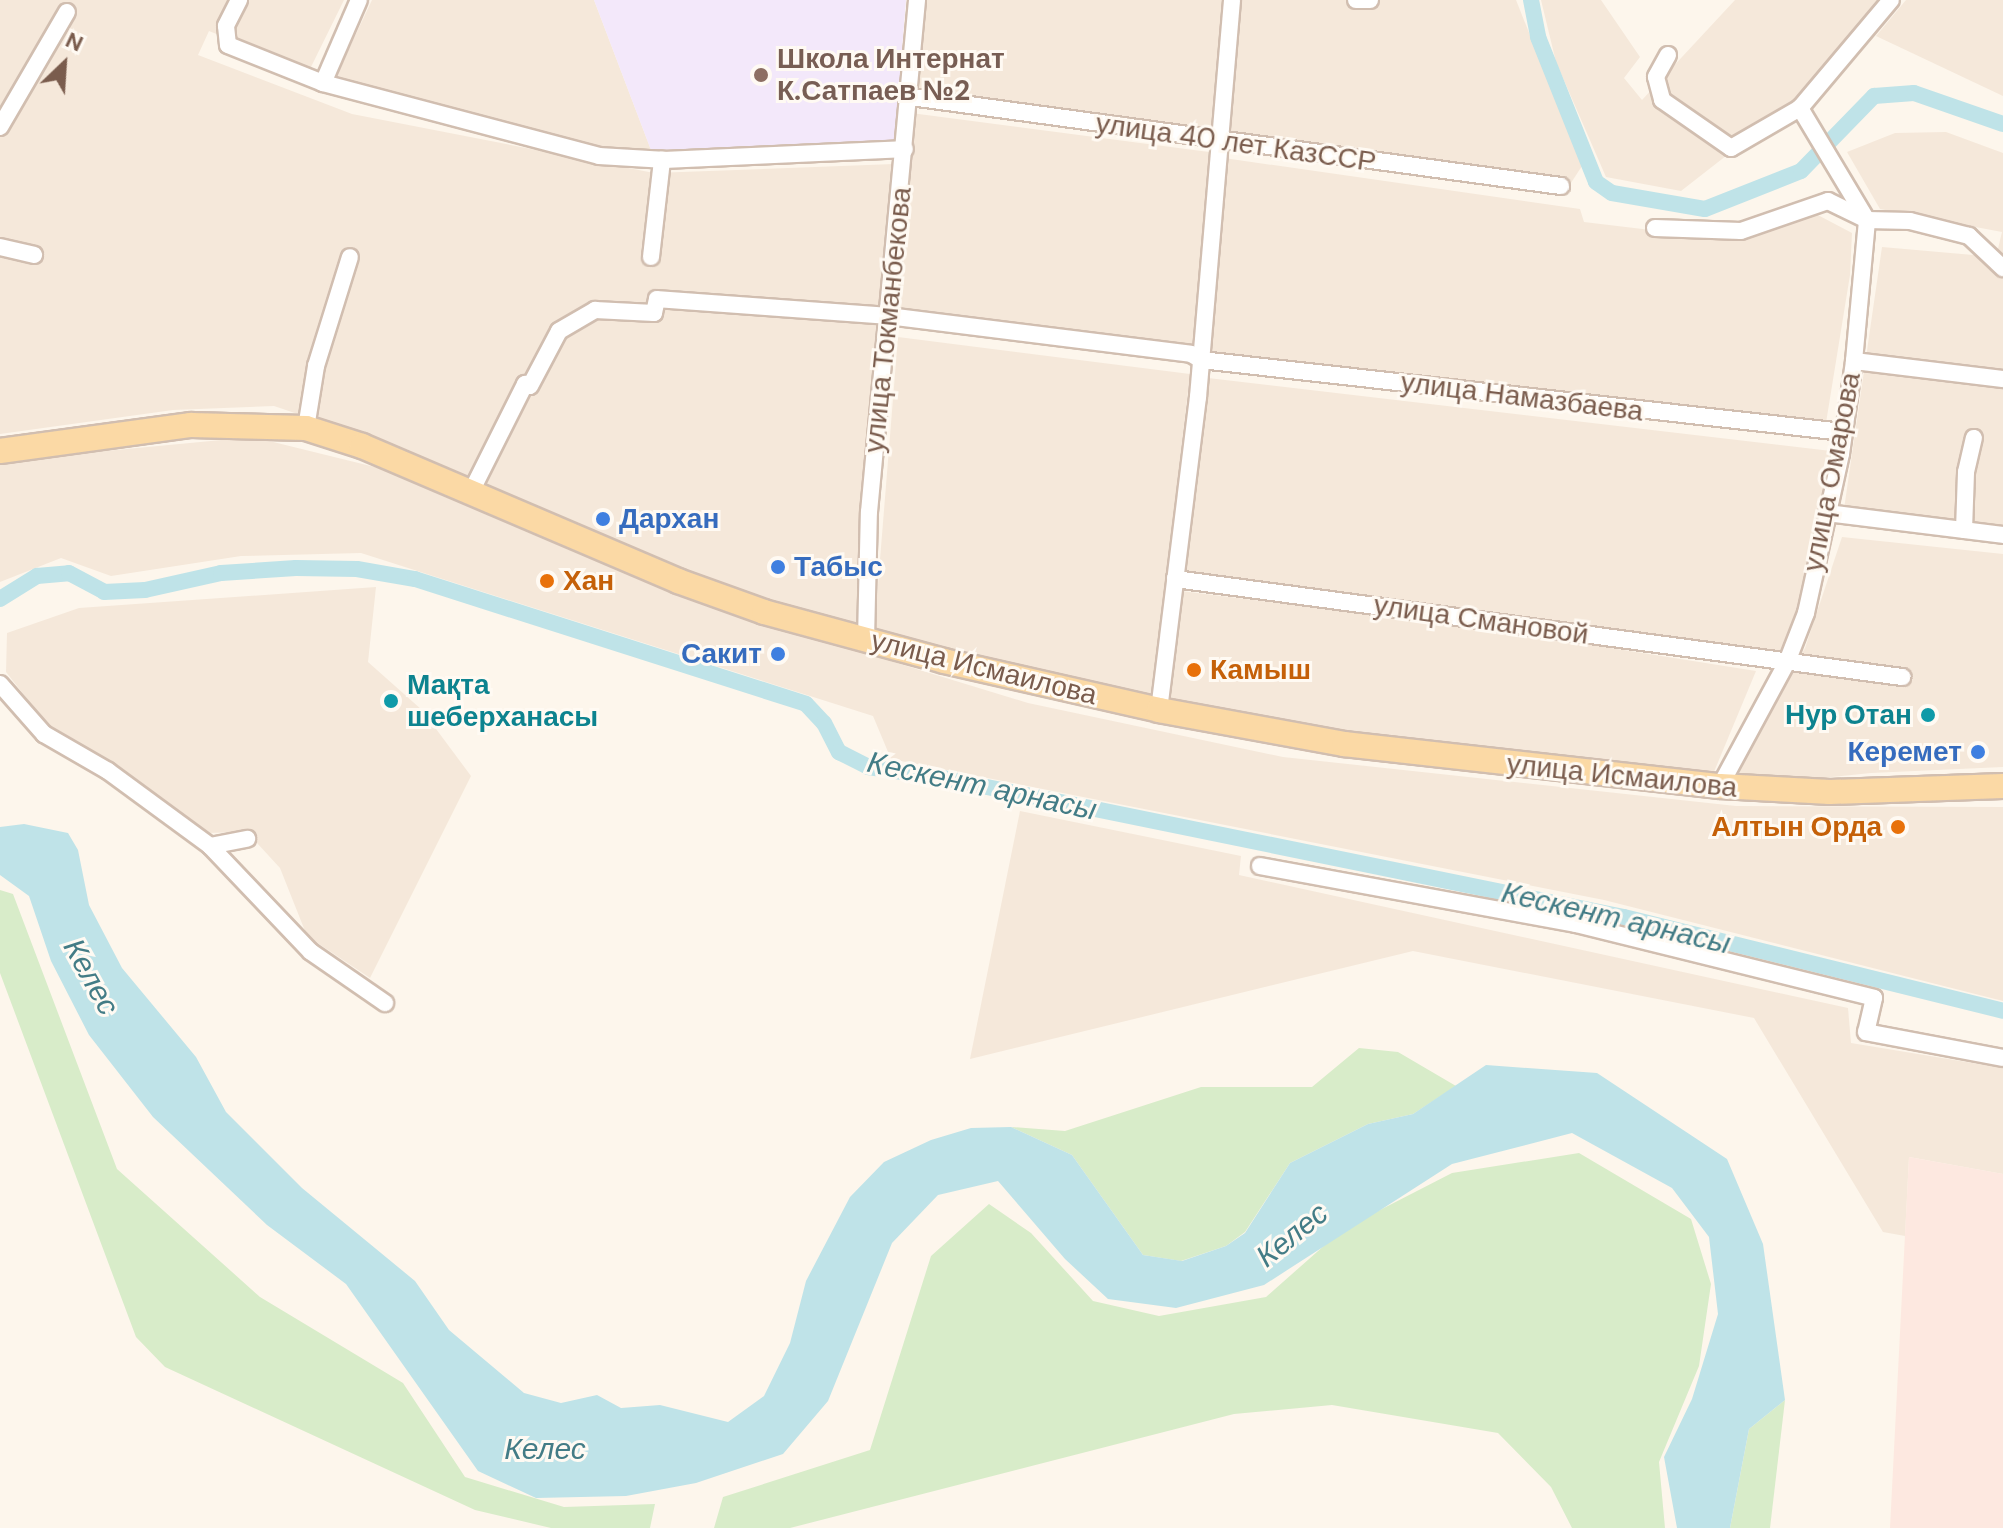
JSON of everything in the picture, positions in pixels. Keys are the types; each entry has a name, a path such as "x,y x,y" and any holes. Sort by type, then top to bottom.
{"main road":[{"name":"улица Исмаилова","path":"0,451 191,425 306,428 471,492 678,581 866,640 1159,710 1344,744 1720,786 1830,792 2003,786"}],"street":[{"path":"239,0 226,26 228,45 323,83 599,156 662,160 905,149"},
{"path":"323,83 359,0"},
{"name":"улица Токманбекова","path":"866,640 869,512 911,97 917,0"},
{"path":"1159,710 1201,360 1232,0"},
{"path":"1356,0 1370,0"},
{"path":"1668,55 1656,77 1662,100 1731,148 1800,108 1891,0"},
{"path":"0,127 67,12"},
{"name":"улица 40 лет КазССР","path":"911,97 1219,142 1561,186"},
{"path":"1800,108 1833,155 1867,220"},
{"path":"651,257 662,160"},
{"path":"1655,228 1741,231 1828,201 1867,220 1910,221 1969,236 2003,268"},
{"name":"улица Омарова","path":"1720,786 1787,662 1806,613 1843,432 1854,361 1867,220"},
{"path":"0,247 34,255"},
{"path":"306,428 316,366 350,257"},
{"name":"улица Намазбаева","path":"471,492 525,384 530,386 559,331 595,310 654,313 657,299 888,316 1191,354 1201,360 1843,432"},
{"path":"1854,361 2003,379"},
{"path":"1964,530 1966,472 1974,438"},
{"path":"1827,513 2003,535"},
{"name":"улица Смановой","path":"1175,579 1902,677"},
{"path":"0,684 44,734 108,771 210,846 311,952 385,1003"},
{"path":"210,846 247,839"},
{"path":"1260,866 1576,924 1874,998 1866,1032 2003,1058"}],"shaded area":[{"path":"0,0 344,0 309,71 209,31 198,55 352,114 654,173 894,164 863,525 861,627 689,576 357,434 274,406 173,410 0,434"},
{"path":"372,0 594,0 654,158 458,120 331,87"},
{"name":"Школа Интернат К.Сатпаев №2","path":"594,0 906,0 894,149 654,158"},
{"path":"921,0 1223,0 1211,143 912,105"},
{"path":"1241,0 1516,0 1582,166 1567,189 1226,144"},
{"path":"1541,0 1601,0 1640,57 1624,78 1642,100 1735,0 1887,0 1795,102 1681,191 1606,177 1556,62"},
{"path":"1906,0 2003,0 2003,96 1876,36"},
{"path":"911,113 1209,152 1192,358 895,316"},
{"path":"1946,132 2003,153 2003,526 1844,509 1882,247 1996,257 2002,232 1880,209 1847,152 1895,133"},
{"path":"1224,158 1580,209 1584,222 1734,240 1814,213 1852,233 1850,275 1825,429 1209,360"},
{"path":"898,337 1190,374 1151,703 874,634"},
{"path":"1208,378 1831,451 1810,571 1782,658 1184,580"},
{"path":"253,437 395,472 704,604 1028,703 1283,757 1736,806 2003,807 2003,1001 1604,900 891,759 873,716 361,553 241,556 111,576 61,558 0,582 0,461"},
{"path":"1842,537 2003,554 2003,767 1871,773 1734,787 1751,740 1805,648"},
{"path":"376,587 368,662 422,710 471,776 370,978 307,936 280,868 247,832 205,833 116,765 46,723 6,672 7,633 79,608"},
{"path":"1181,591 1504,631 1756,671 1711,779 1358,739 1168,707"},
{"path":"1020,811 1241,856 1239,875 1848,1008 1851,1043 2003,1068 2003,1174 1909,1157 1905,1236 1883,1232 1754,1018 1413,951 970,1059"},
{"path":"1909,1157 2003,1174 2003,1528 1890,1528"}],"green space":[{"path":"0,890 13,894 117,1169 260,1297 403,1383 465,1477 564,1507 655,1504 650,1528 551,1528 475,1510 165,1367 136,1337 0,973"},
{"path":"1359,1048 1398,1052 1456,1086 1413,1114 1368,1124 1290,1163 1245,1232 1226,1246 1181,1261 1143,1255 1072,1155 1011,1127 1065,1131 1201,1087 1312,1087"},
{"path":"1579,1153 1691,1219 1711,1284 1699,1366 1659,1462 1665,1528 1572,1528 1551,1487 1498,1433 1332,1405 1234,1414 790,1528 714,1528 723,1497 870,1450 931,1256 989,1204 1031,1233 1093,1301 1159,1316 1266,1297 1343,1229 1452,1173"},
{"path":"1785,1400 1770,1528 1730,1528 1749,1429"}],"water":[{"name":"Келес","path":"24,824 68,833 78,850 89,905 122,968 196,1057 226,1112 302,1188 415,1281 449,1330 524,1393 561,1403 597,1395 621,1408 660,1405 728,1422 764,1396 790,1343 806,1281 850,1197 884,1162 931,1140 971,1128 1011,1127 1072,1155 1143,1255 1182,1261 1226,1246 1245,1233 1290,1163 1368,1124 1413,1114 1486,1065 1597,1073 1727,1159 1763,1244 1785,1400 1749,1429 1730,1528 1677,1528 1664,1457 1692,1399 1718,1314 1709,1237 1672,1188 1572,1133 1452,1164 1264,1285 1176,1308 1108,1299 1065,1259 998,1181 938,1195 892,1243 828,1401 783,1454 696,1483 626,1496 536,1498 478,1471 346,1284 267,1225 153,1117 89,1035 51,961 29,896 0,875 0,827"}],"waterway":[{"path":"1531,0 1538,37 1596,182 1612,193 1705,209 1801,171 1874,96 1914,93 2003,124"},
{"name":"Кескент арнасы","path":"0,599 37,576 69,573 104,592 145,590 221,573 296,568 357,569 415,579 806,704 824,723 839,752 868,767 943,778 1624,917 2003,1011"}],"place":[{"name":"Школа Интернат К.Сатпаев №2","path":"761,75"},
{"name":"Дархан","path":"603,519"},
{"name":"Табыс","path":"778,567"},
{"name":"Хан","path":"547,581"},
{"name":"Сакит","path":"778,654"},
{"name":"Камыш","path":"1194,670"},
{"name":"Мақта шеберханасы","path":"391,701"},
{"name":"Нур Отан","path":"1928,715"},
{"name":"Керемет","path":"1978,752"},
{"name":"Алтын Орда","path":"1898,827"}]}
